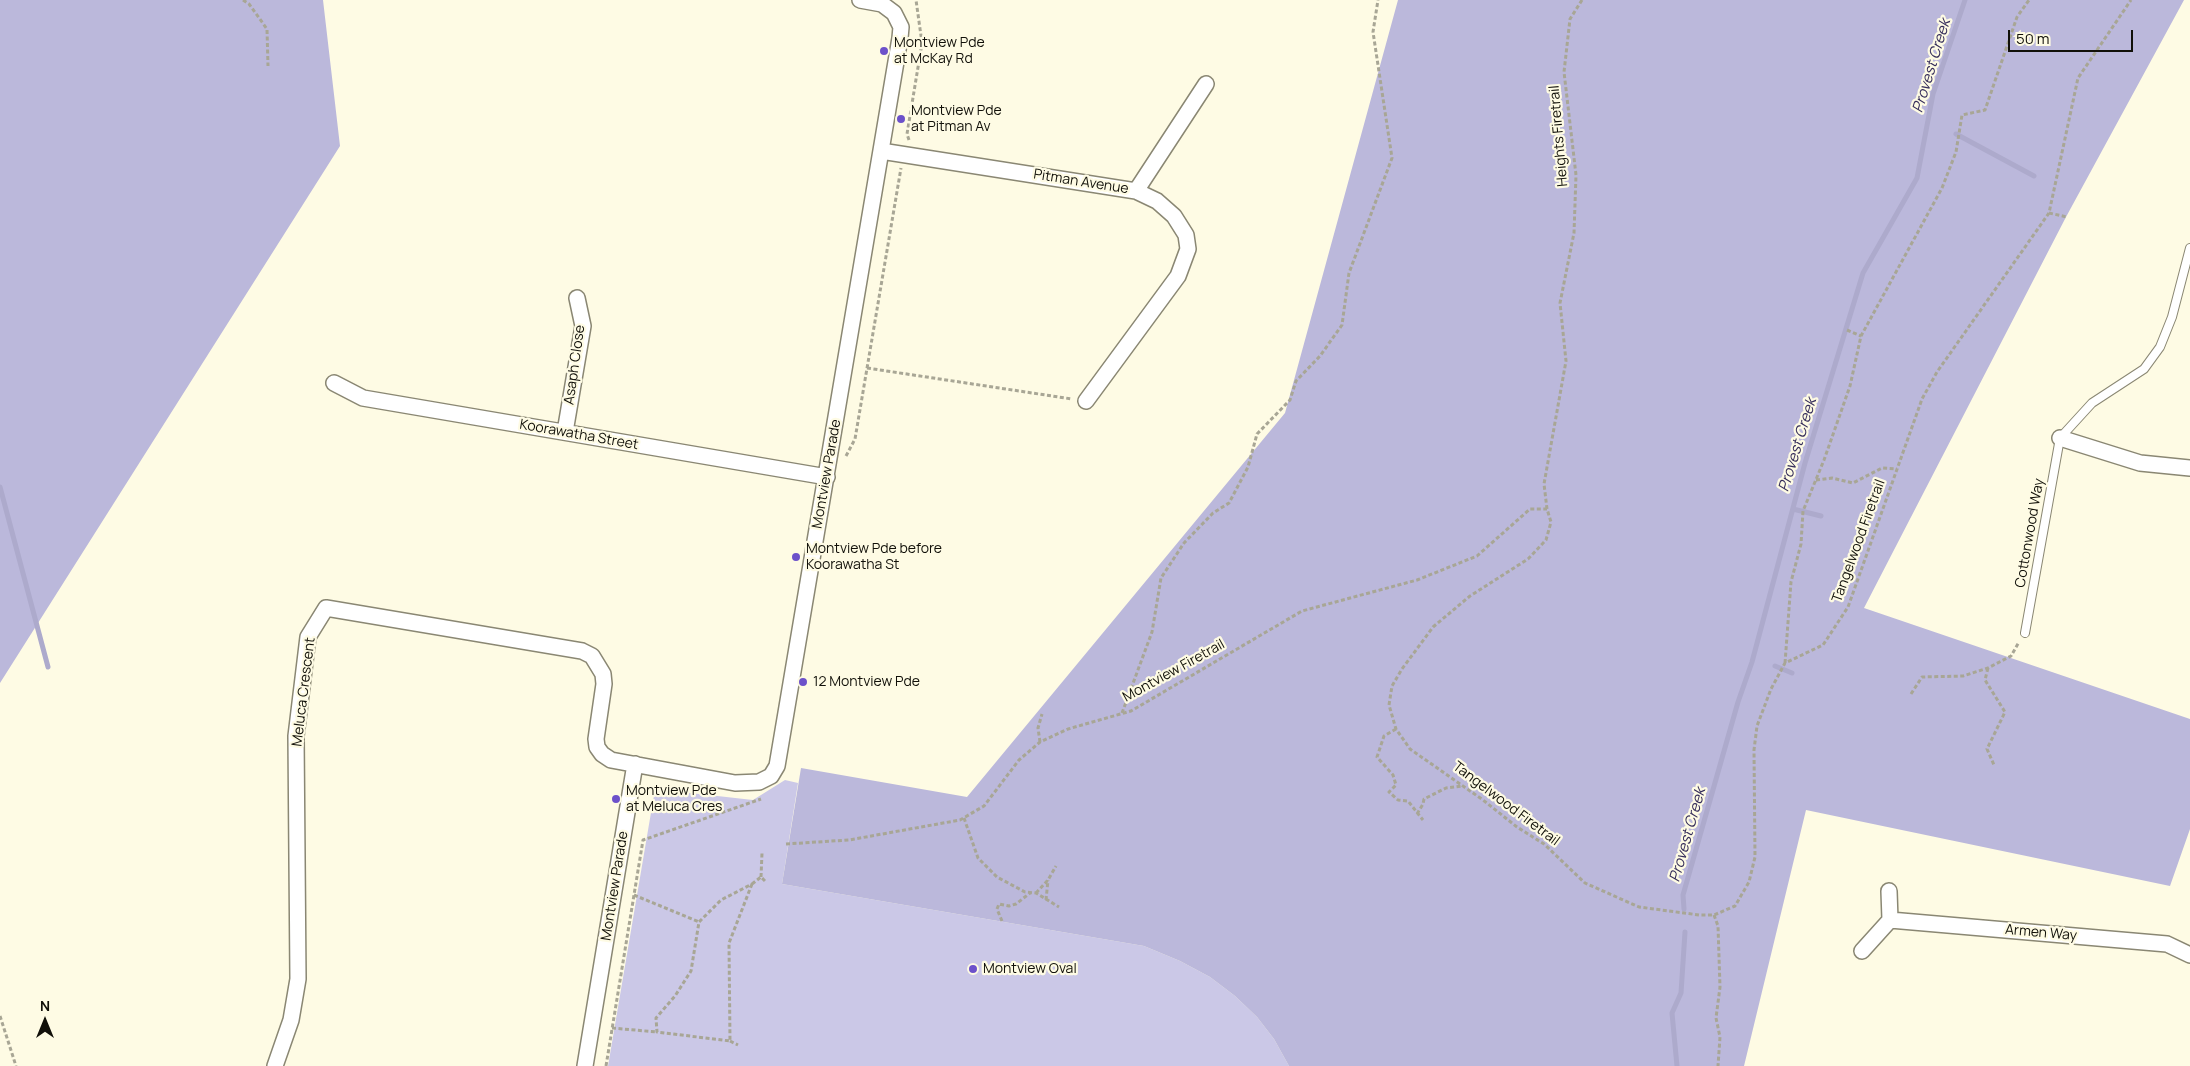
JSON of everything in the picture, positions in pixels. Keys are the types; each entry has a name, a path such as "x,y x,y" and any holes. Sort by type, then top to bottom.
{"street":[{"path":"860,0 896,6"},
{"name":"Montview Parade","path":"585,1066 635,764 735,783 759,782 771,776 777,766 900,38 901,27 896,6"},
{"path":"1136,191 1206,84"},
{"name":"Pitman Avenue","path":"881,151 1136,191 1157,201 1174,216 1186,235 1188,249 1178,276 1086,401"},
{"name":"Asaph Close","path":"565,432 583,326 577,298"},
{"name":"Koorawatha Street","path":"334,383 363,398 827,477"},
{"path":"2060,438 2140,463 2190,468"},
{"name":"Meluca Crescent","path":"275,1066 291,1020 298,979 296,736 308,636 326,608 582,651 592,656 604,674 596,739 597,747 602,754 611,760 635,764"},
{"path":"1862,951 1890,920 1889,891"},
{"name":"Armen Way","path":"1890,920 2167,944 2190,955"}],"lane":[{"path":"2060,438 2092,404 2144,369 2160,347 2172,318 2190,248"},
{"name":"Cottonwood Way","path":"2025,633 2060,438"}],"path":[{"path":"243,0 267,29 268,66"},
{"path":"910,142 907,134 922,43 916,0"},
{"path":"1122,713 1152,632 1161,578 1184,543 1213,513 1229,503 1248,467 1257,434 1290,400 1296,381 1320,356 1342,325 1349,273 1392,158 1373,32 1378,0"},
{"name":"Heights Firetrail","path":"1547,509 1544,484 1566,361 1560,303 1574,233 1576,175 1564,72 1570,19 1582,0"},
{"path":"1785,663 1791,582 1801,544 1803,511 1850,386 1861,336 1942,188 1956,152 1962,115 1986,110 2017,17 2029,0"},
{"path":"2067,217 2049,213 2078,78 2131,0"},
{"path":"844,462 855,439 902,166"},
{"name":"Tangelwood Firetrail","path":"1547,509 1551,522 1546,540 1528,559 1470,596 1433,627 1402,669 1392,686 1389,705 1396,729 1410,748 1517,827 1544,844 1585,884 1639,907 1714,915 1735,906 1749,882 1755,857 1754,750 1757,726 1771,689 1785,663 1823,645 1848,607 1922,399 1937,372 2049,213"},
{"path":"1847,330 1861,336"},
{"path":"867,368 1086,401"},
{"path":"1816,480 1832,478 1852,483 1882,468 1897,469"},
{"name":"Montview Firetrail","path":"786,844 849,840 964,818 984,806 1019,760 1040,742 1068,730 1131,711 1302,611 1417,580 1477,556 1530,509 1547,509"},
{"path":"1911,694 1922,677 1963,676 1988,668 2011,656 2025,633"},
{"path":"1988,668 1985,680 2005,712 1987,749 1994,765"},
{"path":"1040,742 1038,728 1042,714"},
{"path":"1396,729 1384,736 1377,757 1393,775 1396,785 1389,792 1398,800 1408,800 1423,820"},
{"path":"1417,814 1424,799 1446,788 1463,786"},
{"path":"606,1066 643,840 763,798"},
{"path":"964,818 978,858 996,877 1024,892 1036,893 1059,907"},
{"path":"762,853 761,877 765,881"},
{"path":"1036,893 1048,880 1056,866"},
{"path":"657,1032 656,1018 675,996 691,971 699,922 721,900 752,884 761,877"},
{"path":"1046,900 1048,880"},
{"path":"730,1040 729,943 752,884"},
{"path":"1002,921 996,910 999,904 1009,906 1016,904 1031,893"},
{"path":"634,895 699,922"},
{"path":"1714,915 1718,926 1720,987 1716,1018 1720,1037 1718,1066"},
{"path":"0,1016 16,1066"},
{"path":"612,1028 730,1040 738,1045"}],"shaded area":[{"path":"0,0 323,0 340,146 0,683"},
{"path":"1398,0 2184,0 2066,217 1864,608 2190,719 2190,829 2170,886 1806,810 1744,1066 1289,1066 1274,1039 1257,1017 1235,996 1210,977 1180,961 1144,946 782,884 801,768 967,797 1285,413"},
{"name":"Montview Oval","path":"785,780 798,783 782,884 1144,946 1180,961 1210,977 1235,996 1257,1017 1274,1039 1289,1066 608,1066 655,789 753,800"}],"waterway":[{"name":"Provest Creek","path":"1684,909 1683,895 1738,702 1752,662 1805,463 1863,273 1917,178 1933,94 1965,0"},
{"path":"1956,134 2034,176"},
{"path":"0,487 48,667"},
{"path":"1793,509 1821,516"},
{"path":"1775,666 1792,673"},
{"name":"Provest Creek","path":"1677,1066 1672,1013 1681,993 1685,932"}],"place":[{"name":"Montview Pde at McKay Rd","path":"884,51"},
{"name":"Montview Pde at Pitman Av","path":"901,119"},
{"name":"Montview Pde before Koorawatha St","path":"796,557"},
{"name":"12 Montview Pde","path":"803,682"},
{"name":"Montview Pde at Meluca Cres","path":"616,799"},
{"name":"Montview Oval","path":"973,969"}]}
